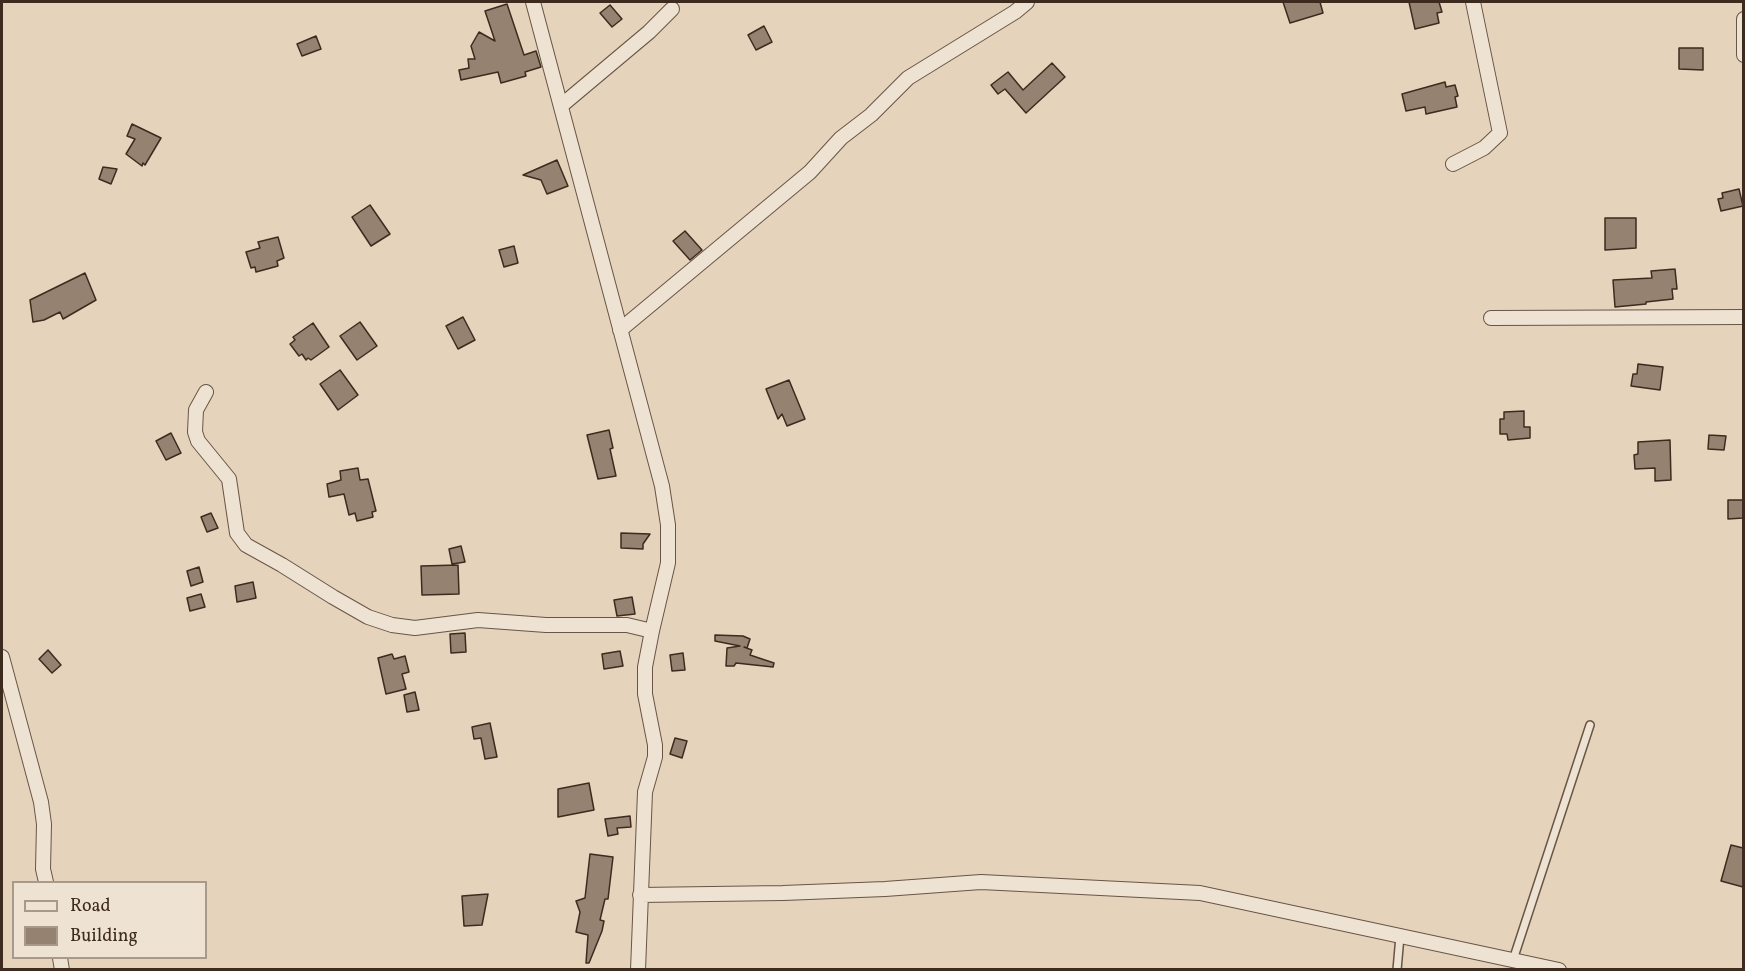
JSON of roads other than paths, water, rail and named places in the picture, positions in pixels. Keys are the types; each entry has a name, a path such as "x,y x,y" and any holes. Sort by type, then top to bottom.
{"street":[{"path":"533,2 662,486 668,525 668,562 651,631 645,667 644,684 655,757 645,792 638,969"},
{"path":"620,330 810,172 841,138 871,115 908,78 1015,12 1027,2"},
{"path":"1453,164 1484,148 1500,133 1473,2"},
{"path":"562,105 649,32 672,9"},
{"path":"1743,19 1743,55"},
{"path":"1491,318 1743,317"},
{"path":"206,393 196,410 195,432 198,441 229,479 237,533 246,545 359,612 392,625 415,628 478,620 546,625 627,625 651,631"},
{"path":"2,657 41,802 44,824 43,869 46,881"},
{"path":"640,895 783,893 981,882 1200,893 1539,967 1559,969"}],"lane":[{"path":"1513,960 1590,725"},
{"path":"1397,969 1400,936"}]}
